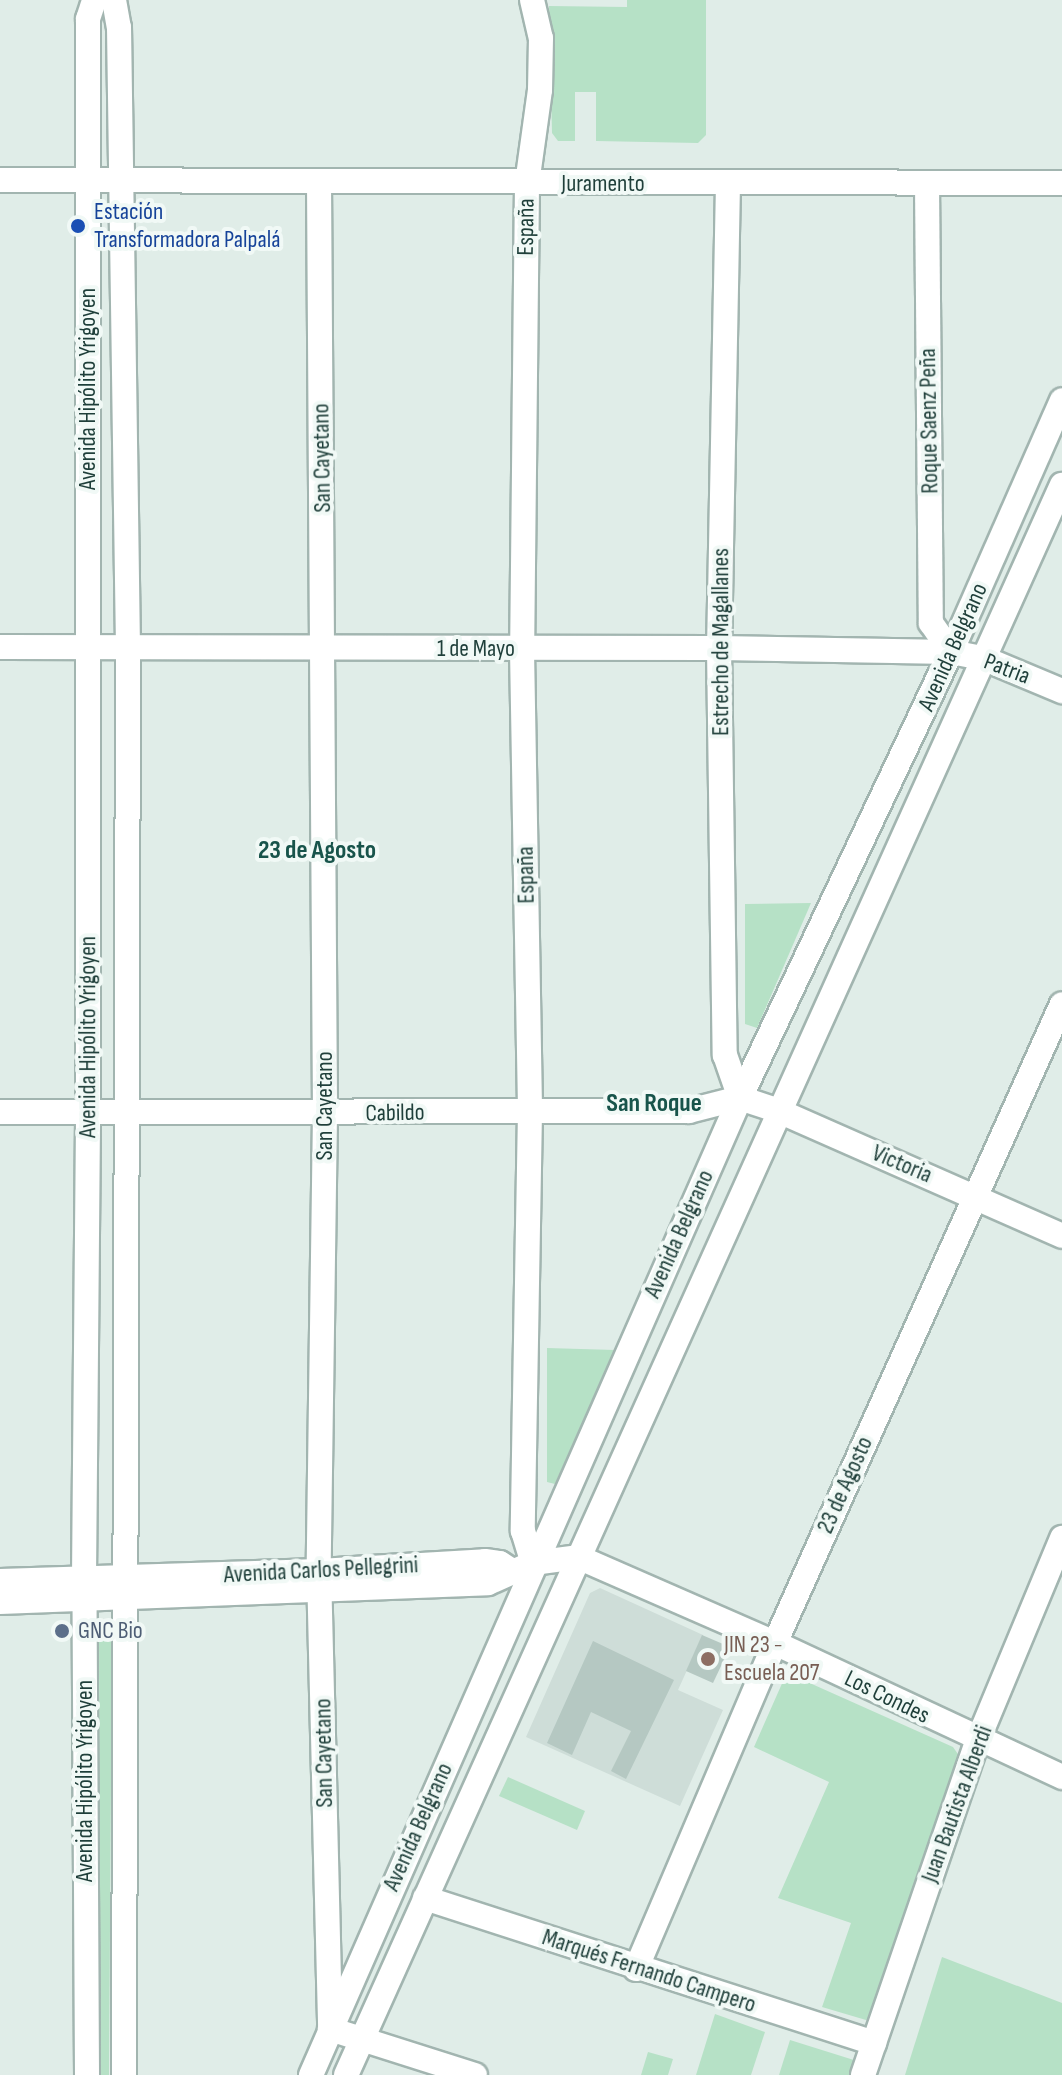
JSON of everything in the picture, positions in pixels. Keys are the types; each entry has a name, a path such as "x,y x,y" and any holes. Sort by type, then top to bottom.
{"street":[{"name":"Avenida Hipólito Yrigoyen","path":"87,2075 84,1589 88,1114 88,19 94,0"},
{"name":"Avenida Hipólito Yrigoyen","path":"114,0 119,27 128,647 124,2075"},
{"name":"España","path":"524,1567 530,1111 522,650 527,184 540,90 541,38 532,0"},
{"name":"Juramento","path":"0,180 527,184 1062,183"},
{"name":"San Cayetano","path":"319,182 325,1113 319,1581 330,2029"},
{"name":"Estrecho de Magallanes","path":"728,183 719,648 725,1055 740,1098"},
{"name":"Roque Saenz Peña","path":"927,184 931,623 951,652"},
{"name":"Avenida Belgrano","path":"311,2075 524,1567 740,1098 951,652 1062,400"},
{"name":"Avenida Belgrano","path":"346,2075 1062,485"},
{"name":"1 de Mayo","path":"0,647 719,648 951,652"},
{"name":"Patria","path":"951,652 983,658 1062,691"},
{"name":"23 de Agosto","path":"636,1969 775,1643 1062,1004"},
{"name":"Cabildo","path":"0,1112 689,1111 740,1098"},
{"name":"Victoria","path":"740,1098 779,1111 1062,1236"},
{"name":"Juan Bautista Alberdi","path":"863,2075 978,1740 1062,1538"},
{"path":"524,1567 578,1557"},
{"name":"Los Condes","path":"578,1557 775,1643 1062,1777"},
{"name":"Avenida Carlos Pellegrini","path":"84,1589 319,1581 485,1561 524,1567"},
{"path":"0,1581 84,1589"},
{"path":"0,1602 84,1589"},
{"name":"Marqués Fernando Campero","path":"425,1898 636,1969 874,2043"},
{"path":"330,2029 475,2075"}],"shaded area":[{"path":"600,1588 703,1635 678,1690 723,1710 680,1806 526,1737 590,1593"}],"green space":[{"path":"627,0 706,0 706,135 698,143 596,141 596,92 575,92 575,141 558,141 552,133 549,6 627,7"},
{"path":"811,903 757,1028 745,1024 745,904"},
{"path":"547,1348 615,1350 555,1484 547,1482"},
{"path":"99,1637 112,1637 109,2075 100,2075"},
{"path":"794,1676 953,1747 960,1757 875,2017 866,2020 822,2007 851,1923 778,1898 829,1782 754,1747 784,1679"},
{"path":"508,1777 585,1811 577,1830 499,1796"},
{"path":"942,1957 1062,2003 1062,2075 905,2075"},
{"path":"715,2014 765,2032 751,2075 696,2075"},
{"path":"790,2040 857,2061 854,2075 779,2075"},
{"path":"648,2052 673,2059 668,2075 641,2075"}],"building":[{"name":"JIN 23 - Escuela 207","path":"702,1635 730,1647 713,1683 686,1671"},
{"path":"593,1641 674,1680 626,1779 611,1771 631,1731 591,1712 572,1755 547,1743"}],"place":[{"name":"Estación Transformadora Palpalá","path":"78,226"},
{"name":"GNC Bio","path":"62,1631"},
{"name":"JIN 23 - Escuela 207","path":"708,1659"}],"district":[{"name":"23 de Agosto","path":"317,851"},
{"name":"San Roque","path":"654,1104"}]}
